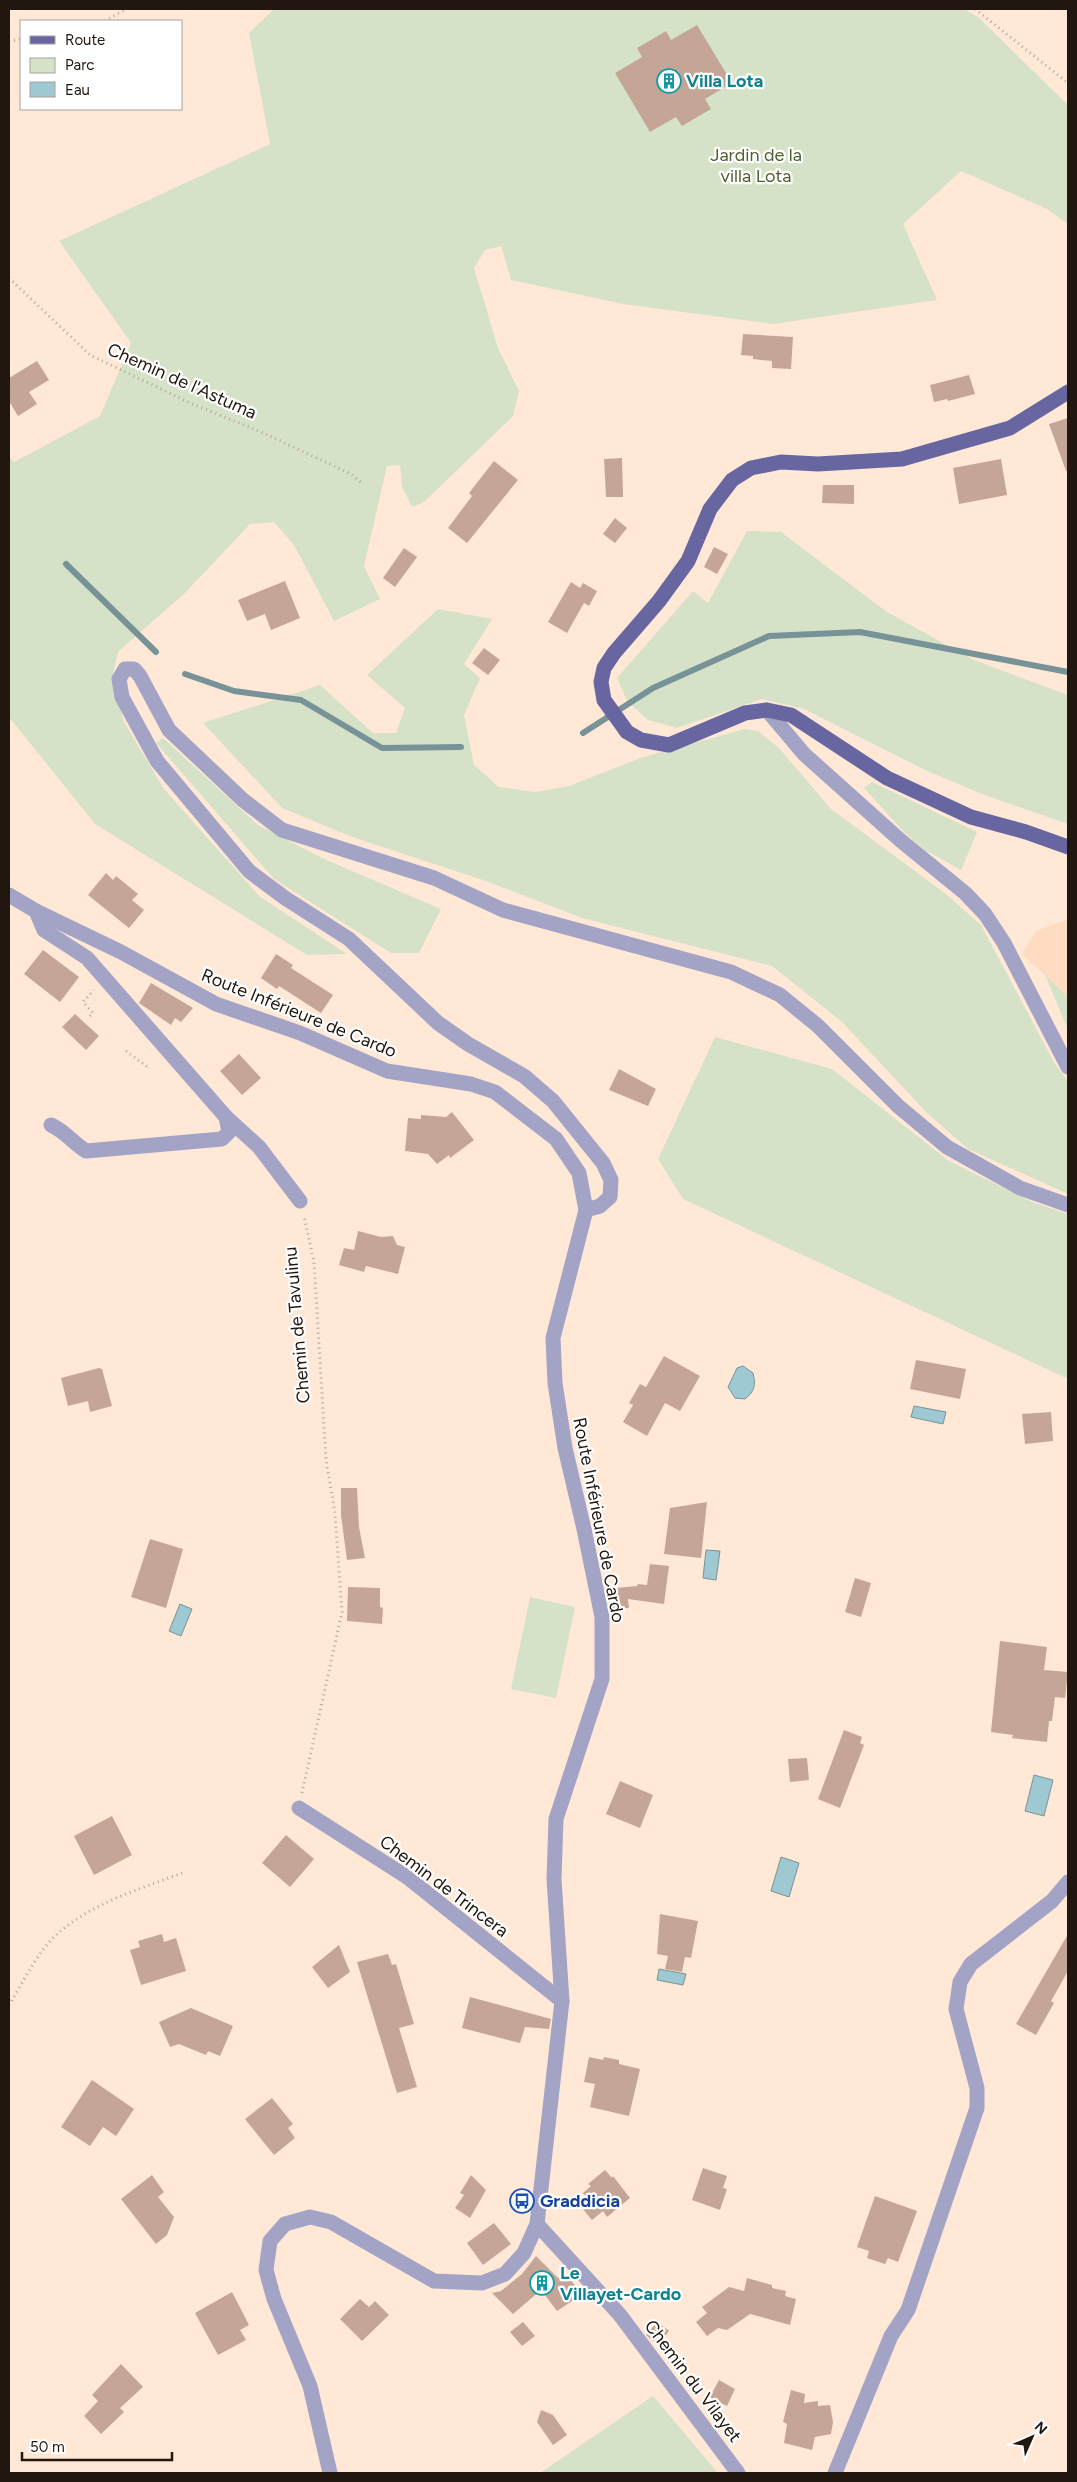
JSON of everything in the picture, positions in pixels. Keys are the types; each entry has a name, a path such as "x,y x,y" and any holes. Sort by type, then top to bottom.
{"main road":[{"path":"1068,392 1010,428 902,459 818,464 781,462 751,468 732,480 710,509 688,560 660,601 614,652 604,668 601,682 604,700 626,732 641,740 669,745 745,713 767,710 791,716 887,778 971,817 1026,832 1068,847"}],"street":[{"path":"586,1210 600,1206 610,1196 611,1180 603,1163 553,1101 524,1076 468,1044 438,1023 349,939 285,898 249,871 157,762 122,697 119,679 124,669 134,669 140,676 169,730 243,800 282,830 434,878 504,910 731,972 780,994 818,1026 898,1106 947,1147 1020,1188 1068,1205"},
{"path":"767,710 804,754 900,840 965,893 985,914 1004,943 1068,1067"},
{"name":"Route Inférieure de Cardo","path":"9,895 36,911 121,952 216,1004 300,1034 386,1071 471,1084 495,1092 556,1139 578,1173 586,1210 553,1338 555,1383 565,1448 602,1617 602,1679 556,1819 554,1879 562,2001 537,2224 524,2253 505,2274 482,2283 434,2281 330,2222 310,2217 285,2224 270,2241 266,2270 274,2299 310,2386 330,2473"},
{"path":"36,911 44,930 87,958 226,1118 259,1147 300,1201"},
{"path":"51,1125 61,1130 75,1144 86,1151 222,1139 229,1132 226,1118"},
{"name":"Chemin de Trincera","path":"299,1808 407,1877 562,2001"},
{"path":"835,2473 891,2336 908,2310 977,2108 977,2088 956,2009 960,1982 971,1964 1052,1901 1068,1882"},
{"name":"Chemin du Vilayet","path":"537,2224 620,2315 738,2473"}],"path":[{"path":"107,20 126,9"},
{"path":"976,9 1068,83"},
{"name":"Chemin de l'Astuma","path":"9,278 90,355 190,403 259,431 351,474 362,483"},
{"path":"90,1016 93,1012 83,1002 104,978"},
{"path":"126,1051 149,1068"},
{"name":"Chemin de Tavulinu","path":"299,1808 342,1612 335,1513 326,1460 314,1262 300,1201"},
{"path":"9,2005 40,1956 60,1931 97,1906 185,1872"}],"shaded area":[{"path":"1068,919 1068,997 1022,954 1036,931"}],"green space":[{"name":"Jardin de la villa Lota","path":"274,9 964,9 978,17 1068,105 1068,224 1047,209 961,171 903,224 937,300 773,324 623,304 511,280 501,246 485,250 474,268 498,348 519,391 513,416 424,502 412,507 402,487 400,465 387,466 364,566 380,599 334,621 294,545 274,522 250,524 185,593 118,652 113,674 124,722 164,789 259,896 347,954 307,955 95,824 9,717 9,457 14,462 100,416 131,343 59,241 270,144 249,33"},
{"path":"747,531 781,532 887,612 974,660 1068,695 1068,824 987,796 925,770 804,709 762,699 677,728 648,720 627,701 617,678 693,591 708,603"},
{"path":"438,609 492,619 464,664 480,678 464,715 474,765 499,787 536,792 569,786 643,757 745,729 758,731 779,748 831,809 946,894 981,925 1055,1064 1068,1081 1068,1194 968,1149 927,1113 842,1022 772,966 582,918 486,881 352,837 282,808 203,723 320,685 373,733 396,733 405,708 367,675"},
{"path":"163,738 258,825 322,858 441,909 419,953 391,953 274,879 156,743"},
{"path":"872,782 977,832 961,870 925,850 905,833 864,788"},
{"path":"1045,975 1068,997 1068,1030"},
{"path":"715,1037 832,1069 949,1161 1032,1202 1068,1214 1068,1379 683,1199 658,1159"},
{"path":"530,1597 575,1607 556,1698 511,1689"},
{"path":"653,2396 718,2473 540,2473"}],"water":[{"path":"743,1366 753,1373 754,1381 753,1390 745,1399 735,1398 728,1387 737,1368"},
{"path":"914,1406 946,1412 943,1424 911,1417"},
{"path":"706,1550 720,1551 716,1580 703,1578"},
{"path":"180,1604 192,1609 181,1636 169,1631"},
{"path":"1034,1775 1053,1780 1044,1816 1025,1811"},
{"path":"781,1857 799,1863 789,1897 771,1891"},
{"path":"659,1969 686,1974 683,1985 657,1980"}],"building":[{"name":"Villa Lota","path":"697,25 732,83 705,99 711,109 682,126 676,117 650,132 615,73 642,57 637,48 666,31 671,40"},
{"path":"743,334 793,337 791,369 772,368 772,361 753,359 753,356 741,355"},
{"path":"37,361 49,380 29,392 37,404 18,416 9,401 9,378"},
{"path":"969,375 975,394 948,401 947,399 934,402 930,385"},
{"path":"1068,418 1068,471 1066,471 1049,424"},
{"path":"622,458 623,497 606,497 604,459"},
{"path":"1001,459 1007,495 959,504 953,468"},
{"path":"494,461 518,480 467,543 448,528 472,496 469,493"},
{"path":"823,485 854,485 854,504 822,503"},
{"path":"615,518 627,528 615,543 603,534"},
{"path":"714,547 728,554 717,574 704,567"},
{"path":"404,548 417,557 395,587 383,578"},
{"path":"285,581 300,618 271,630 265,614 247,621 238,600"},
{"path":"571,582 580,588 583,583 597,591 589,606 584,603 567,633 548,622"},
{"path":"484,648 500,660 488,675 472,663"},
{"path":"106,873 113,880 116,876 138,894 132,900 144,910 129,928 88,895"},
{"path":"43,950 79,977 60,1002 24,974"},
{"path":"276,954 293,965 291,968 333,995 321,1013 279,986 277,989 261,978"},
{"path":"151,983 193,1008 181,1022 175,1018 171,1025 139,1003"},
{"path":"75,1014 99,1036 86,1050 62,1027"},
{"path":"239,1054 261,1078 242,1095 220,1071"},
{"path":"619,1069 656,1089 648,1106 609,1090"},
{"path":"452,1112 474,1140 450,1158 449,1155 437,1164 428,1154 405,1151 408,1118 421,1119 421,1115 446,1117"},
{"path":"358,1231 381,1237 393,1236 397,1245 405,1247 398,1274 366,1266 364,1272 339,1265 344,1248 354,1250"},
{"path":"664,1356 700,1376 680,1411 665,1403 647,1436 623,1422 633,1405 629,1403 640,1384 646,1387"},
{"path":"916,1360 966,1369 960,1399 910,1389"},
{"path":"99,1368 102,1369 112,1406 90,1412 88,1401 68,1406 61,1378"},
{"path":"1051,1412 1053,1441 1025,1444 1022,1414"},
{"path":"341,1488 357,1488 359,1527 365,1558 347,1560 341,1515"},
{"path":"707,1502 701,1558 664,1554 670,1508"},
{"path":"150,1539 183,1549 166,1608 131,1597"},
{"path":"650,1564 669,1566 664,1604 628,1599 629,1608 612,1609 611,1597 607,1597 606,1589 637,1586 638,1584 647,1585"},
{"path":"855,1578 871,1583 861,1617 845,1612"},
{"path":"348,1587 380,1588 380,1607 383,1608 382,1624 347,1621"},
{"path":"1000,1641 1047,1647 1044,1670 1068,1672 1065,1698 1055,1697 1052,1721 1049,1721 1047,1742 1012,1738 1013,1735 991,1732"},
{"path":"844,1730 862,1737 860,1743 864,1745 840,1808 818,1799"},
{"path":"807,1758 809,1780 790,1782 788,1759"},
{"path":"620,1781 653,1795 640,1828 606,1814"},
{"path":"112,1816 132,1855 94,1875 74,1836"},
{"path":"286,1835 314,1859 290,1887 262,1863"},
{"path":"660,1914 698,1921 691,1958 685,1957 682,1972 665,1969 668,1956 657,1954"},
{"path":"162,1934 164,1942 176,1938 186,1971 141,1985 130,1950 140,1947 138,1941"},
{"path":"1068,1934 1068,1971 1051,2001 1054,2003 1036,2035 1016,2024"},
{"path":"339,1945 350,1972 328,1988 312,1967"},
{"path":"388,1954 392,1965 396,1964 414,2024 399,2028 417,2087 397,2093 357,1962"},
{"path":"470,1997 551,2019 549,2029 525,2027 520,2043 462,2028"},
{"path":"191,2008 233,2026 220,2056 208,2051 206,2055 179,2044 170,2047 159,2022"},
{"path":"589,2057 603,2060 604,2057 619,2060 619,2064 640,2069 629,2116 590,2107 595,2084 584,2082"},
{"path":"92,2080 134,2109 116,2136 103,2127 90,2146 61,2127"},
{"path":"272,2098 293,2124 288,2128 295,2138 274,2155 245,2119"},
{"path":"703,2168 727,2176 723,2188 727,2189 720,2210 692,2200"},
{"path":"605,2170 612,2178 613,2176 630,2198 607,2217 603,2211 592,2220 582,2208 590,2201 583,2193 591,2186 588,2184"},
{"path":"152,2175 164,2192 158,2197 174,2217 167,2235 156,2244 121,2199"},
{"path":"471,2175 486,2190 470,2218 455,2208 464,2195 460,2193"},
{"path":"875,2196 917,2211 898,2262 888,2258 885,2264 867,2258 869,2251 857,2247"},
{"path":"494,2223 511,2244 483,2265 467,2243"},
{"name":"Le Villayet-Cardo","path":"536,2256 558,2278 564,2273 583,2294 557,2311 541,2290 513,2314 492,2293 501,2291 522,2274"},
{"path":"747,2278 772,2285 772,2288 786,2291 785,2296 796,2299 790,2325 750,2314 727,2330 718,2328 707,2336 696,2322 707,2313 702,2307 729,2287 744,2291"},
{"path":"232,2292 249,2325 240,2330 246,2340 218,2355 195,2313"},
{"path":"360,2299 369,2307 375,2301 389,2315 362,2341 340,2319"},
{"path":"523,2322 535,2336 522,2346 510,2332"},
{"path":"657,2322 669,2331 658,2345 646,2335"},
{"path":"121,2364 143,2387 120,2408 124,2412 101,2434 84,2416 98,2401 92,2395"},
{"path":"719,2380 735,2389 727,2406 710,2397"},
{"path":"791,2390 805,2394 804,2403 818,2401 818,2406 830,2405 833,2422 831,2434 815,2437 812,2450 784,2443 787,2424 783,2422"},
{"path":"541,2410 553,2415 567,2435 553,2445 537,2422"}],"waterway":[{"path":"66,564 156,652"},
{"path":"583,733 653,688 769,636 860,632 1068,672"},
{"path":"185,674 234,691 301,700 382,748 461,747"}],"place":[{"name":"Villa Lota","path":"669,81"},
{"name":"Graddicia","path":"522,2201"},
{"name":"Le Villayet-Cardo","path":"542,2283"}]}
